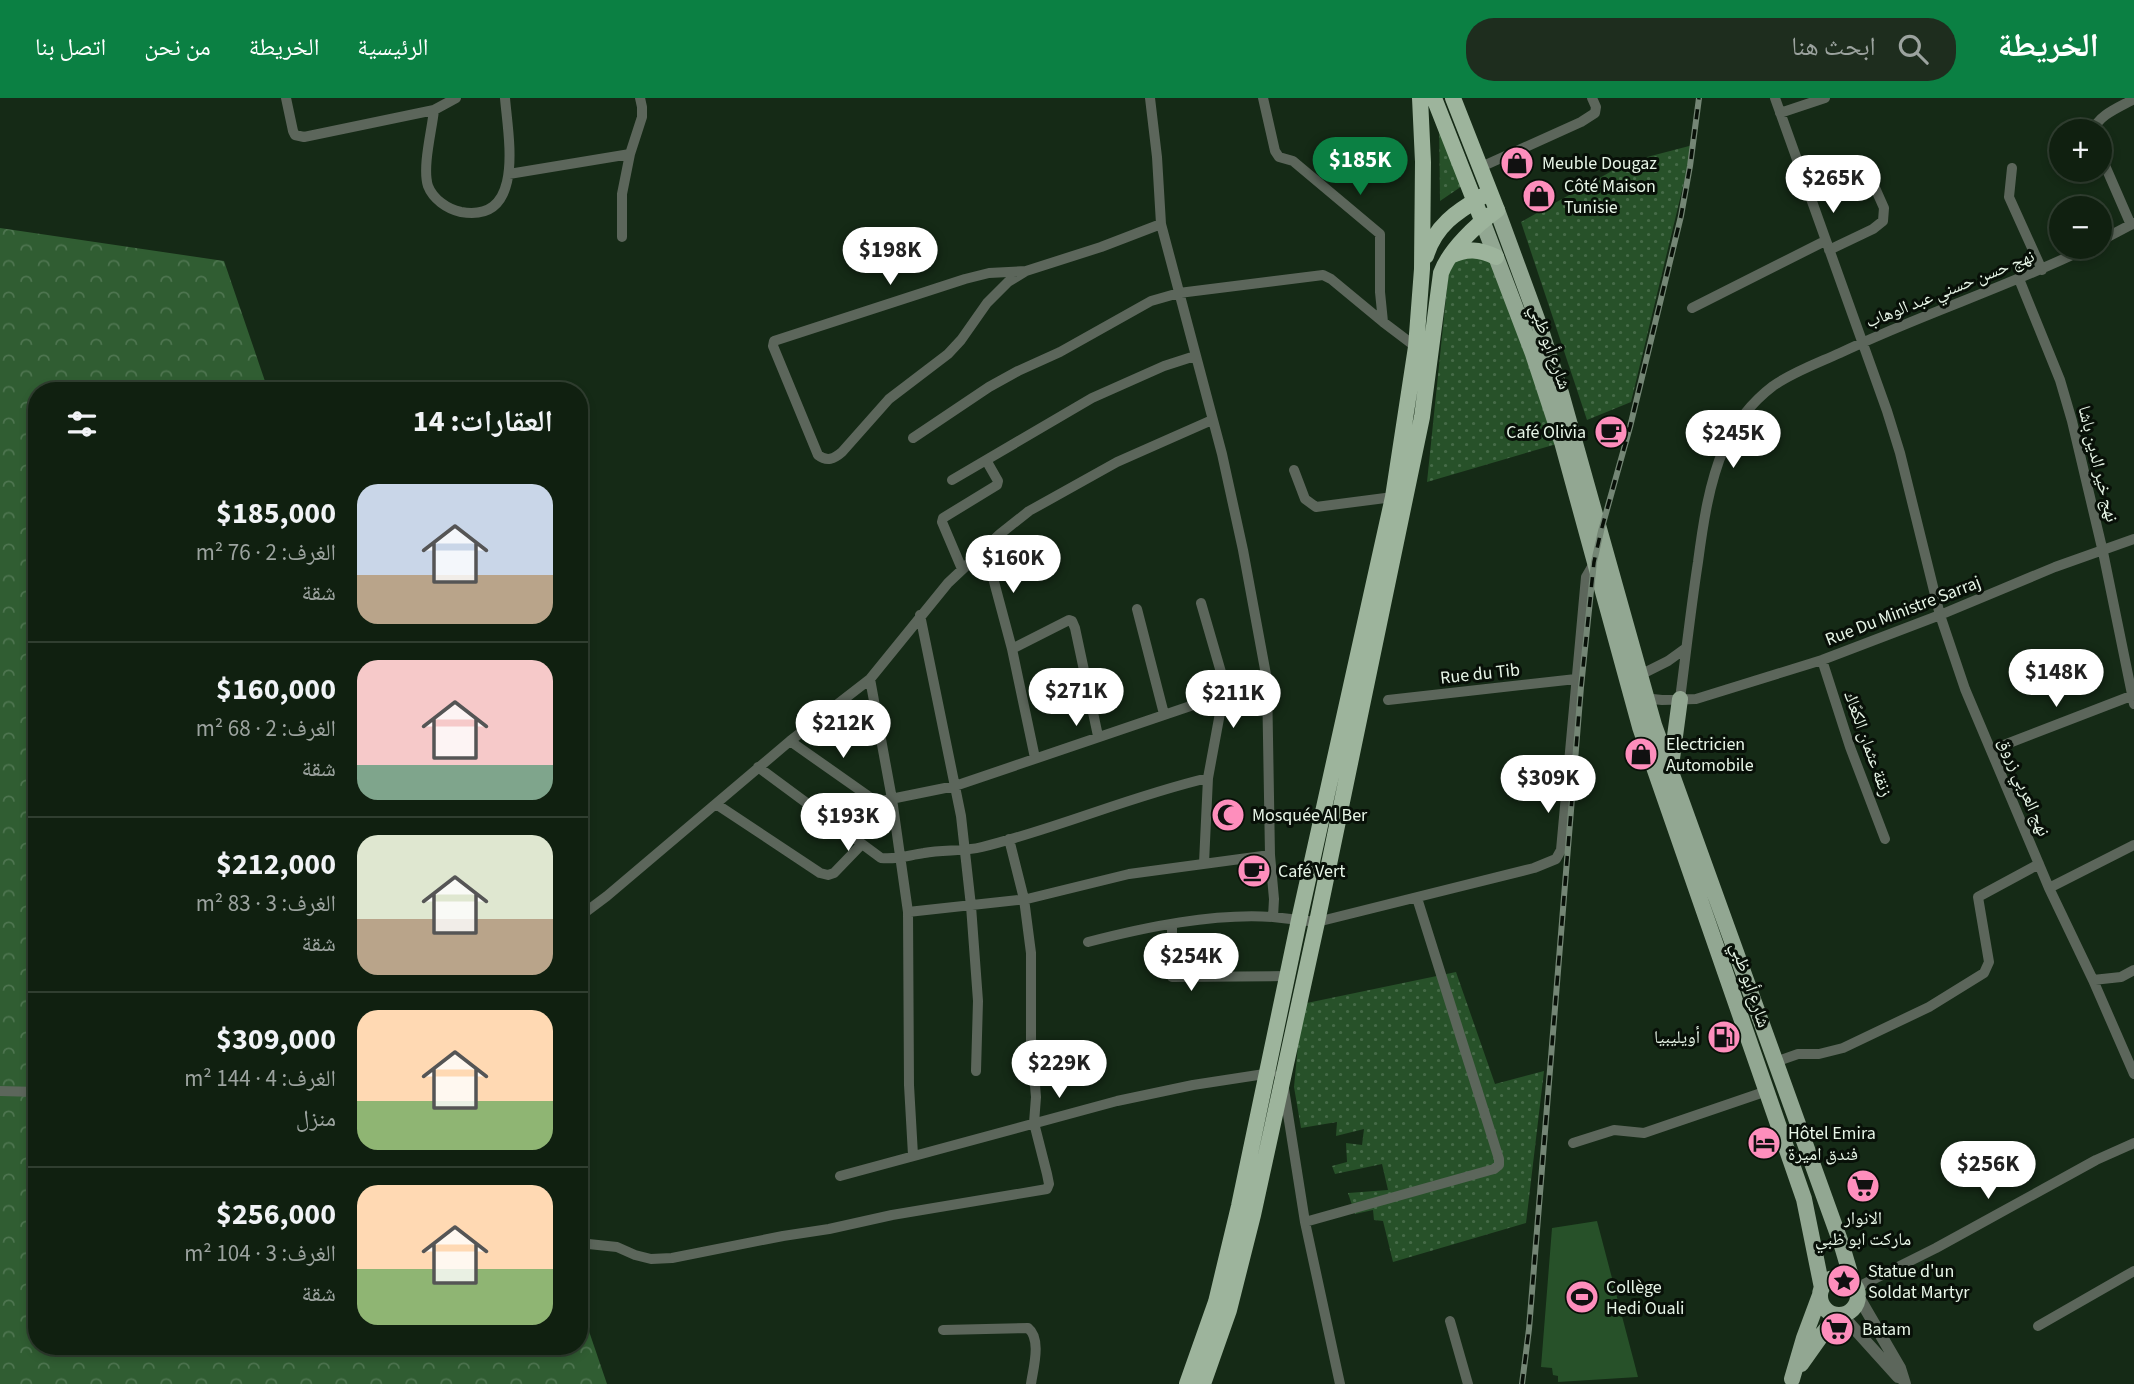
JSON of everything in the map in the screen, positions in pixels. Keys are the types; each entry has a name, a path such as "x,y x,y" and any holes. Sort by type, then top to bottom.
{"highway":[{"path":"1203,1384 1229,1310 1253,1215 1287,976 1393,497 1416,346 1422,269 1423,162 1420,98"},
{"name":"شارع أبو ظبي","path":"1434,98 1482,220"},
{"name":"شارع أبو ظبي","path":"1453,98 1497,210"},
{"path":"1422,269 1434,234 1443,224 1490,191"},
{"path":"1187,1384 1216,1302 1317,922 1422,417 1441,272 1448,257 1482,220 1497,210"},
{"path":"1448,257 1474,250 1483,250 1496,257"}],"main road":[{"name":"شارع أبو ظبي","path":"1497,210 1553,366 1605,548 1660,785 1749,1013 1775,1062 1856,1289"},
{"name":"شارع أبو ظبي","path":"1482,220 1533,354 1562,442 1594,562 1637,688 1670,771 1749,1013 1767,1091 1804,1199 1821,1292"},
{"path":"1670,771 1680,699"},
{"path":"1840,1277 1856,1289 1853,1308 1840,1315 1823,1333 1790,1381 1821,1292 1833,1278 1840,1277"},
{"path":"1821,1292 1825,1309 1840,1315"}],"street":[{"path":"286,98 293,131 300,137 434,110 456,98"},
{"path":"434,110 427,169 428,185 443,205 474,213 498,203 509,174 505,98"},
{"path":"622,237 622,194 630,154 642,117 640,98"},
{"path":"1150,98 1161,224 1243,550 1267,680 1273,917"},
{"path":"1263,98 1275,151 1279,157 1293,161 1380,234 1383,322"},
{"path":"1480,167 1581,122 1595,113 1596,107 1592,98"},
{"name":"نهج العربي زروق","path":"1775,98 1887,411 1940,615 1965,689 2049,888 2094,980 2134,1074"},
{"path":"1780,113 1825,98"},
{"path":"2100,119 2134,99"},
{"path":"509,174 630,154"},
{"path":"2012,168 2009,197 2042,270"},
{"path":"1692,308 1827,246 1873,229 1883,221 1884,208 1868,172"},
{"path":"2112,180 2132,224 2112,235"},
{"path":"1026,271 989,273 965,279 774,341 773,346 818,455 828,459 835,457 889,399 948,354 996,293 1008,282 1026,271 1161,224"},
{"name":"نهج حسن حسني عبد الوهاب","path":"1680,699 1701,539 1713,481 1724,448 1740,419 1774,386 1861,343 2064,259"},
{"path":"914,438 989,387 1018,371 1060,352 1151,301 1179,293 1323,275 1416,346"},
{"name":"نهج خير الدين باشا","path":"2019,279 2060,380 2072,421 2133,700"},
{"path":"952,480 1092,398 1164,366 1195,356"},
{"path":"588,910 758,767 870,679 920,615 962,569 1029,511 1116,462 1212,420"},
{"path":"962,569 942,522 943,518 998,485 986,460"},
{"path":"1294,470 1305,499 1316,507 1393,497"},
{"name":"Rue Du Ministre Sarraj","path":"1637,688 1662,700 1696,699 1822,660 2055,567 2134,539"},
{"path":"985,548 1012,649 1035,758"},
{"path":"1088,942 1172,924 1234,917 1273,917 1317,922 1534,868 1556,859 1559,855 1586,577 1605,548"},
{"path":"1201,603 1224,682 1224,695 1208,778 1204,863"},
{"path":"1137,609 1164,714"},
{"path":"920,615 961,816 978,1001 976,1071"},
{"path":"1012,649 1069,620 1072,621 1098,736"},
{"path":"1637,688 1686,648"},
{"name":"زنقة عثمان الكعّاك","path":"1822,660 1850,747 1885,839"},
{"path":"870,679 892,799 908,912 909,1085 913,1156"},
{"name":"Rue du Tib","path":"1388,700 1576,679"},
{"path":"790,741 871,798 881,801 955,786 1267,680"},
{"path":"1991,750 2133,700"},
{"path":"758,767 881,858 981,848 1143,795 1208,778"},
{"path":"716,804 820,873 834,873 862,844"},
{"path":"588,1243 617,1247 651,1259 672,1258 892,1215 1046,1189 1049,1184 1034,1123 1036,1097 1031,1039 1031,953 1024,899 1009,839"},
{"path":"2049,888 2134,845"},
{"path":"908,912 1024,899 1129,874 1270,855"},
{"path":"1775,1062 1798,1054 1819,1054 1843,1048 1929,1007 1984,973 1989,962 1978,897 2039,864"},
{"path":"1305,1222 1499,1166 1499,1158 1470,1063 1417,898"},
{"path":"1172,924 1173,977 1287,976"},
{"path":"2094,980 2121,977 2134,970"},
{"path":"840,1176 1116,1101 1275,1073 1340,1384"},
{"path":"0,1091 28,1092"},
{"path":"1573,1143 1614,1130 1644,1133 1767,1091"},
{"path":"1905,1384 1856,1289 2096,1160 2134,1143"},
{"path":"2038,1326 2134,1271"},
{"path":"1840,1315 1897,1370"},
{"path":"1450,1321 1468,1384"},
{"path":"943,1330 1030,1330 1035,1339 1031,1384"}],"green space":[{"path":"1439,114 1465,184 1440,201"},
{"path":"1693,145 1631,402 1587,420 1521,222 1628,162"},
{"path":"0,228 224,261 265,382 28,382 28,1355 588,1355 588,1328 607,1384 0,1384"},
{"path":"1451,249 1494,256 1560,443 1427,482"},
{"path":"1456,972 1495,1084 1544,1071 1526,1223 1393,1262 1383,1221 1374,1220 1373,1210 1355,1214 1348,1193 1388,1190 1382,1164 1335,1174 1332,1166 1347,1162 1346,1143 1362,1145 1364,1129 1336,1136 1337,1122 1301,1128 1294,1087 1302,1004"},
{"name":"Collège Hedi Ouali","path":"1597,1221 1638,1377 1558,1382 1558,1376 1553,1375 1552,1368 1541,1367 1552,1228"}],"railway":[{"path":"1522,1384 1529,1329 1581,687 1594,562 1681,216 1699,98"}],"place":[{"name":"Meuble Dougaz","path":"1517,163"},
{"name":"Côté Maison Tunisie","path":"1539,196"},
{"name":"Café Olivia","path":"1611,432"},
{"name":"Electricien Automobile","path":"1641,754"},
{"name":"Mosquée Al Ber","path":"1228,815"},
{"name":"Café Vert","path":"1254,871"},
{"name":"أويليبيا","path":"1724,1037"},
{"name":"Hôtel Emira فندق اميرة","path":"1764,1143"},
{"name":"الانوار ماركت ابو ظبي","path":"1863,1186"},
{"name":"Statue d'un Soldat Martyr","path":"1844,1281"},
{"name":"Collège Hedi Ouali","path":"1582,1297"},
{"name":"Batam","path":"1837,1329"}]}
